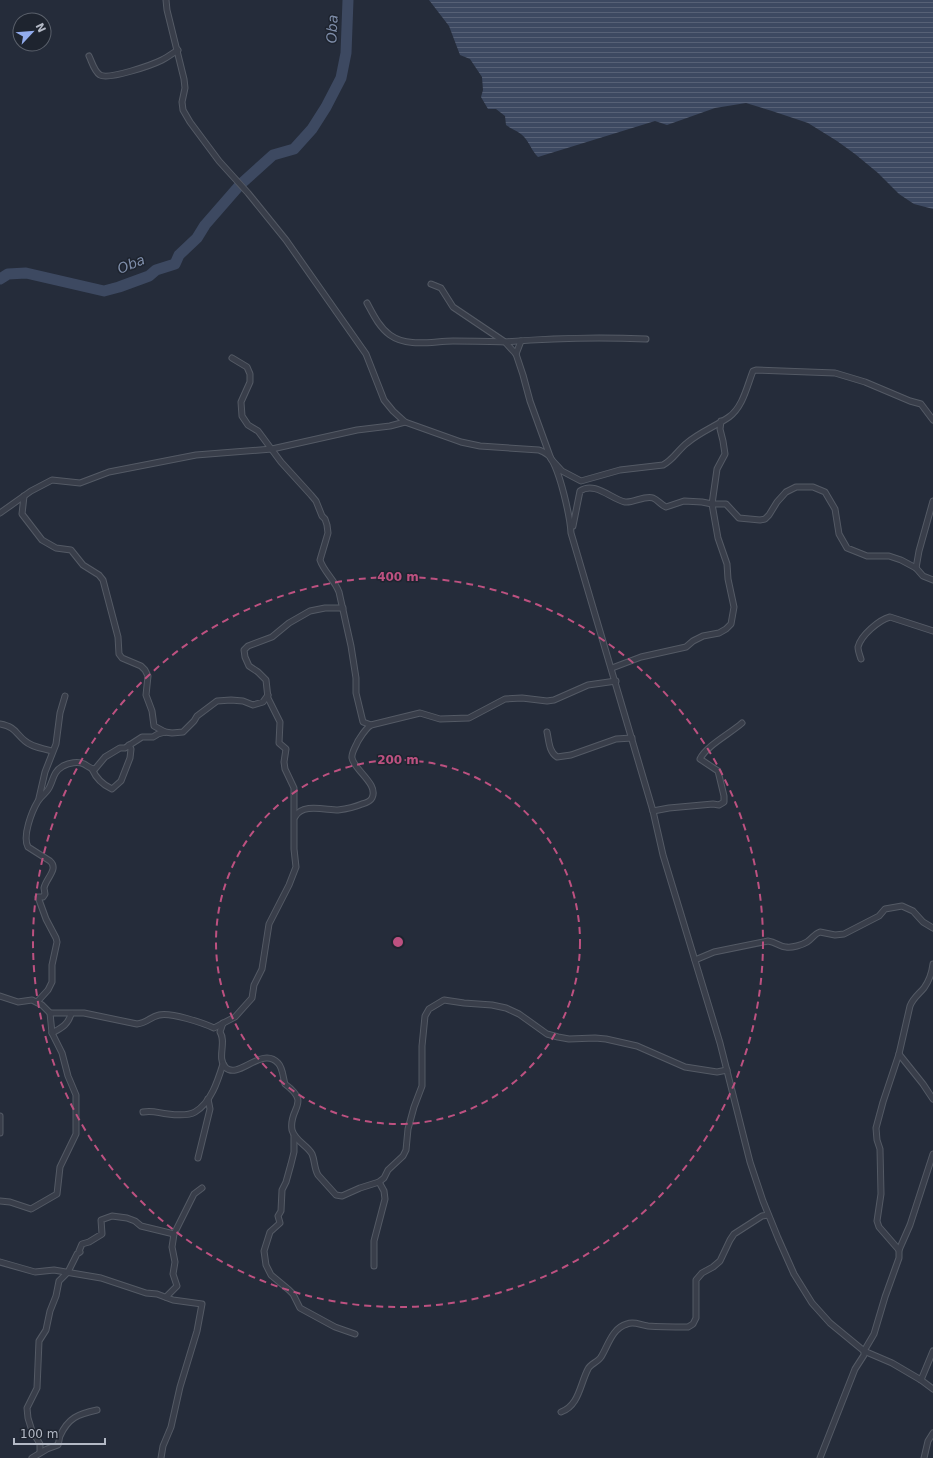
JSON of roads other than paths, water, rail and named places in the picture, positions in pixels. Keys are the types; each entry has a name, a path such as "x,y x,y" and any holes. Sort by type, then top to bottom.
{"street":[{"path":"166,0 184,79 185,88 182,102 183,110 190,122 219,161 248,193 286,240 366,354 384,400 405,422 461,442 480,446 539,450 548,455 562,471 581,481 620,470 663,466 669,463 686,443 731,416 746,392 753,371 756,370 835,373 849,376 910,402 921,404 933,420"},
{"path":"89,56 95,70 104,76 127,72 158,62 178,50"},
{"path":"431,284 441,288 453,307 505,342 516,354 524,375 530,401 562,489 570,522 571,533 616,681 653,811 663,855 727,1070 750,1162 768,1215 794,1274 812,1303 830,1323 864,1351 892,1363 933,1389"},
{"path":"367,303 378,322 390,335 400,340 410,342 505,342 604,337 646,339"},
{"path":"516,354 521,341"},
{"path":"232,358 247,367 250,374 250,382 240,402 242,416 248,425 258,431 281,462 316,500 322,516 325,519 328,533 320,560 325,570 336,583 343,608 352,653 359,709 364,722 371,724"},
{"path":"612,668 641,658 686,647 693,641 703,636 719,634 726,630 731,624 734,607 728,579 727,564 718,538 712,504 717,469 725,454 720,429 722,421"},
{"path":"1,511 42,484 52,480 80,483 109,472 196,455 272,449 357,430 390,426 405,422"},
{"path":"571,533 580,491 589,488 626,502 654,498 662,506 666,507 684,501 726,504 739,518 760,520 765,519 769,515 777,502 786,492 796,487 813,487 825,492 835,509 839,534 847,548 867,556 889,556 901,560 916,568 922,576 933,580"},
{"path":"24,496 22,514 42,540 56,548 71,550 83,565 99,575 103,580 118,637 118,654 122,658 141,666 148,676 146,695 152,711 154,726 165,732 183,732 194,722 196,716 217,701 243,701 253,705 263,702 268,695"},
{"path":"916,568 919,550 933,501"},
{"path":"50,1014 84,1013 143,1024 153,1016 161,1014 204,1024 214,1028 238,1014 252,998 254,985 262,969 268,924 289,885 296,867 294,788 285,769 284,762 286,749 279,743 280,722 268,695 266,680 249,666 245,657 246,647 272,637 289,623 310,611 325,608 343,608"},
{"path":"861,659 858,648 860,643 867,633 883,619 890,616 933,631"},
{"path":"294,818 306,809 339,810 369,802 373,793 370,785 355,765 352,758 358,741 366,728 371,724 420,713 440,719 469,718 505,699 522,698 547,702 588,685 616,681"},
{"path":"37,1002 48,990 52,982 52,965 57,942 38,897 42,897 45,894 44,888 54,867 53,863 41,854 32,850 26,844 25,838 29,820 38,801 45,772 56,744 60,713 65,696"},
{"path":"653,811 669,808 713,804 719,805 724,802 718,771 700,759 702,755 718,741 742,723"},
{"path":"0,724 8,726 16,731 24,741 32,746 39,749 52,751"},
{"path":"92,769 95,769 105,757 120,748 129,746 142,737 153,737 165,732"},
{"path":"547,732 550,749 553,755 557,758 571,755 616,739 632,738"},
{"path":"38,801 50,787 53,776 63,767 72,763 83,763 92,769 95,775 112,790 121,781 130,758 131,749 129,746"},
{"path":"695,960 714,952 768,941 776,942 785,947 791,947 809,941 814,935 820,932 835,935 844,934 879,916 884,909 902,906 913,911 923,922 933,928"},
{"path":"899,1250 879,1227 877,1221 881,1187 880,1149 877,1140 876,1128 899,1054 912,1001 924,987 933,964"},
{"path":"0,996 18,1002 32,1000 37,1002 50,1014 52,1033 62,1053 68,1076 76,1095 76,1134 60,1167 58,1194 30,1209 10,1202 0,1201"},
{"path":"294,1136 311,1153 318,1175 336,1195 345,1195 379,1182 384,1178 388,1170 403,1156 406,1150 408,1129 422,1086 422,1046 425,1016 429,1009 444,1000 464,1004 492,1005 506,1008 519,1014 547,1034 558,1037 569,1039 606,1039 637,1046 685,1067 717,1072 727,1070"},
{"path":"52,1033 65,1026 71,1014"},
{"path":"223,1023 220,1032 223,1041 221,1056 223,1064 227,1069 232,1071 237,1070 258,1060 266,1058 273,1059 282,1069 285,1084 298,1096 298,1102 292,1123 294,1152 288,1177 282,1190 281,1211 278,1216 280,1223 270,1232 264,1252 266,1265 271,1276 293,1294 300,1308 335,1327 355,1334"},
{"path":"899,1054 933,1099"},
{"path":"143,1112 152,1110 168,1114 186,1114 195,1112 205,1104 223,1064"},
{"path":"198,1158 210,1109 208,1098"},
{"path":"0,1116 0,1133"},
{"path":"294,1152 302,1145"},
{"path":"820,1458 855,1369 864,1355 864,1351 874,1334 899,1258 899,1250 910,1225 933,1154"},
{"path":"374,1266 374,1242 385,1199 384,1191 379,1182"},
{"path":"166,1297 178,1286 174,1274 175,1262 172,1247 174,1234 194,1194 202,1188"},
{"path":"561,1412 567,1410 579,1394 589,1367 600,1358 606,1345 617,1330 626,1324 634,1322 646,1326 688,1327 693,1324 696,1318 696,1280 702,1273 720,1261 734,1234 762,1216 768,1215"},
{"path":"40,1452 40,1444 32,1431 27,1408 37,1388 39,1341 46,1330 59,1281 68,1272 77,1254 80,1252 79,1251 82,1244 89,1242 102,1234 101,1220 112,1216 127,1218 135,1221 140,1226 174,1234"},
{"path":"0,1262 35,1272 54,1270 102,1278 146,1293 157,1294 179,1301 202,1304 197,1331 180,1387 170,1427 163,1446 161,1458"},
{"path":"921,1380 933,1351"},
{"path":"32,1458 40,1452 58,1445 60,1437 70,1420 80,1414 97,1410"},
{"path":"924,1458 928,1441 933,1433"}],"water":[{"path":"429,0 933,0 933,209 914,204 899,194 878,173 855,154 808,123 746,103 715,108 667,125 655,121 538,157 527,140 519,132 506,125 505,116 496,109 488,109 481,97 483,90 482,77 470,59 460,55 449,26"}],"waterway":[{"name":"Oba","path":"242,183 273,155 294,149 312,129 326,107 341,78 346,53 348,0"},
{"name":"Oba","path":"0,279 8,274 26,273 104,291 149,276 156,270 175,264 179,255 197,238 205,225 239,186"}]}
